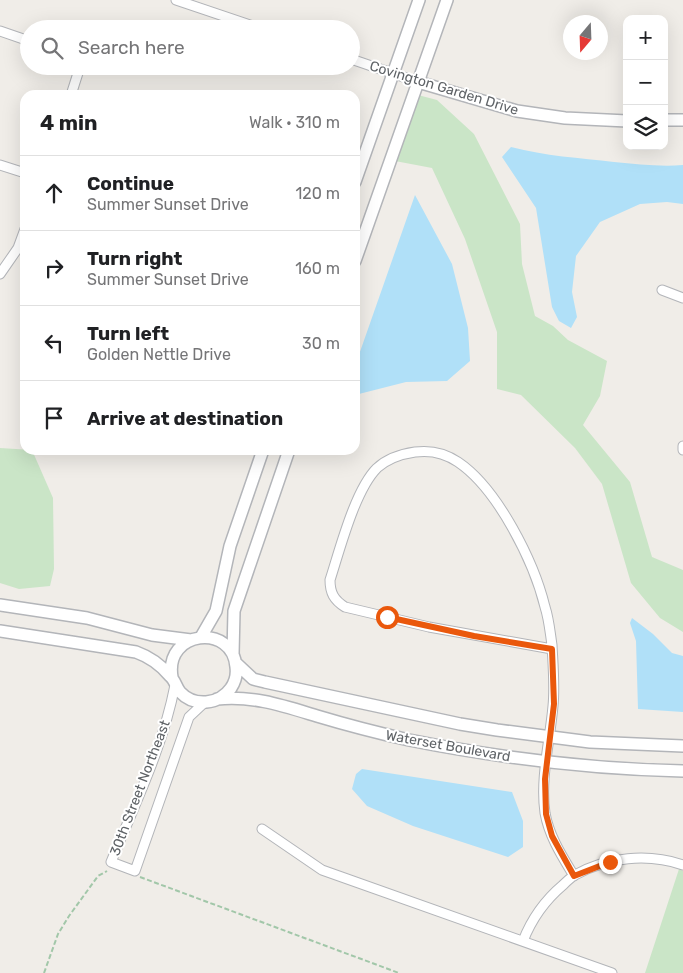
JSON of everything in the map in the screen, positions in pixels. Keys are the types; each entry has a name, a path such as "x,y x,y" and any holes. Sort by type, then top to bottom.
{"street":[{"path":"176,0 235,20"},
{"path":"360,168 419,0"},
{"path":"360,247 447,0"},
{"path":"0,31 20,38"},
{"name":"Covington Garden Drive","path":"360,62 418,82 517,111 564,118 623,121"},
{"path":"73,90 77,75"},
{"path":"668,120 683,120"},
{"path":"0,165 20,171"},
{"path":"0,274 20,243"},
{"path":"662,290 683,298"},
{"path":"552,649 429,627 346,606 336,601 330,590 330,580 356,503 365,484 377,468 402,453 421,451 435,452 459,462 476,478 503,513 516,534 535,576 546,608 552,649 554,704 546,762 544,796 546,814 552,836 574,876"},
{"path":"174,681 172,664 176,652 185,643 196,638 216,610 230,546 261,455"},
{"path":"0,631 136,652 154,660 188,698 205,702 218,699 232,687 236,676 234,611 245,574 287,455"},
{"path":"0,605 80,616 152,635 212,638 222,642 235,659"},
{"name":"Waterset Boulevard","path":"235,659 253,679 460,724 550,737 624,744 683,746"},
{"name":"30th Street Northeast","path":"174,681 170,711 157,750 111,862 135,871 189,717 205,702"},
{"name":"Waterset Boulevard","path":"218,699 244,698 260,700 408,740 492,755 639,770 683,771"},
{"path":"262,829 322,870 612,973"},
{"path":"524,941 537,912 554,893 574,876 600,865 620,860 648,858 683,865"}],"path":[{"path":"44,973 58,934 69,916 98,876 110,869"},
{"path":"136,875 399,973"}],"green space":[{"path":"418,95 437,100 474,134 520,224 522,264 535,316 553,326 568,340 607,361 600,396 583,425 630,482 652,557 683,570 683,632 660,618 631,583 602,484 575,448 521,395 497,389 497,332 465,239 432,168 395,161"},
{"path":"0,448 20,449 20,455 34,455 53,498 54,569 50,586 19,589 0,583"},
{"path":"679,869 683,871 683,973 645,973"}],"water":[{"path":"511,147 550,155 614,162 683,165 683,204 667,202 640,204 600,222 576,256 572,292 577,317 571,328 559,321 552,307 536,208 502,157"},
{"path":"415,195 452,264 468,328 470,361 447,381 406,382 360,394 360,352"},
{"path":"632,618 653,634 672,653 683,656 683,712 638,709 636,641 630,623"},
{"path":"362,769 512,792 523,821 523,847 508,857 413,826 367,806 352,789 356,774"}],"route":[{"path":"387,617 474,636 552,649 554,704 546,762 544,796 546,814 552,836 574,876 610,862"}]}
